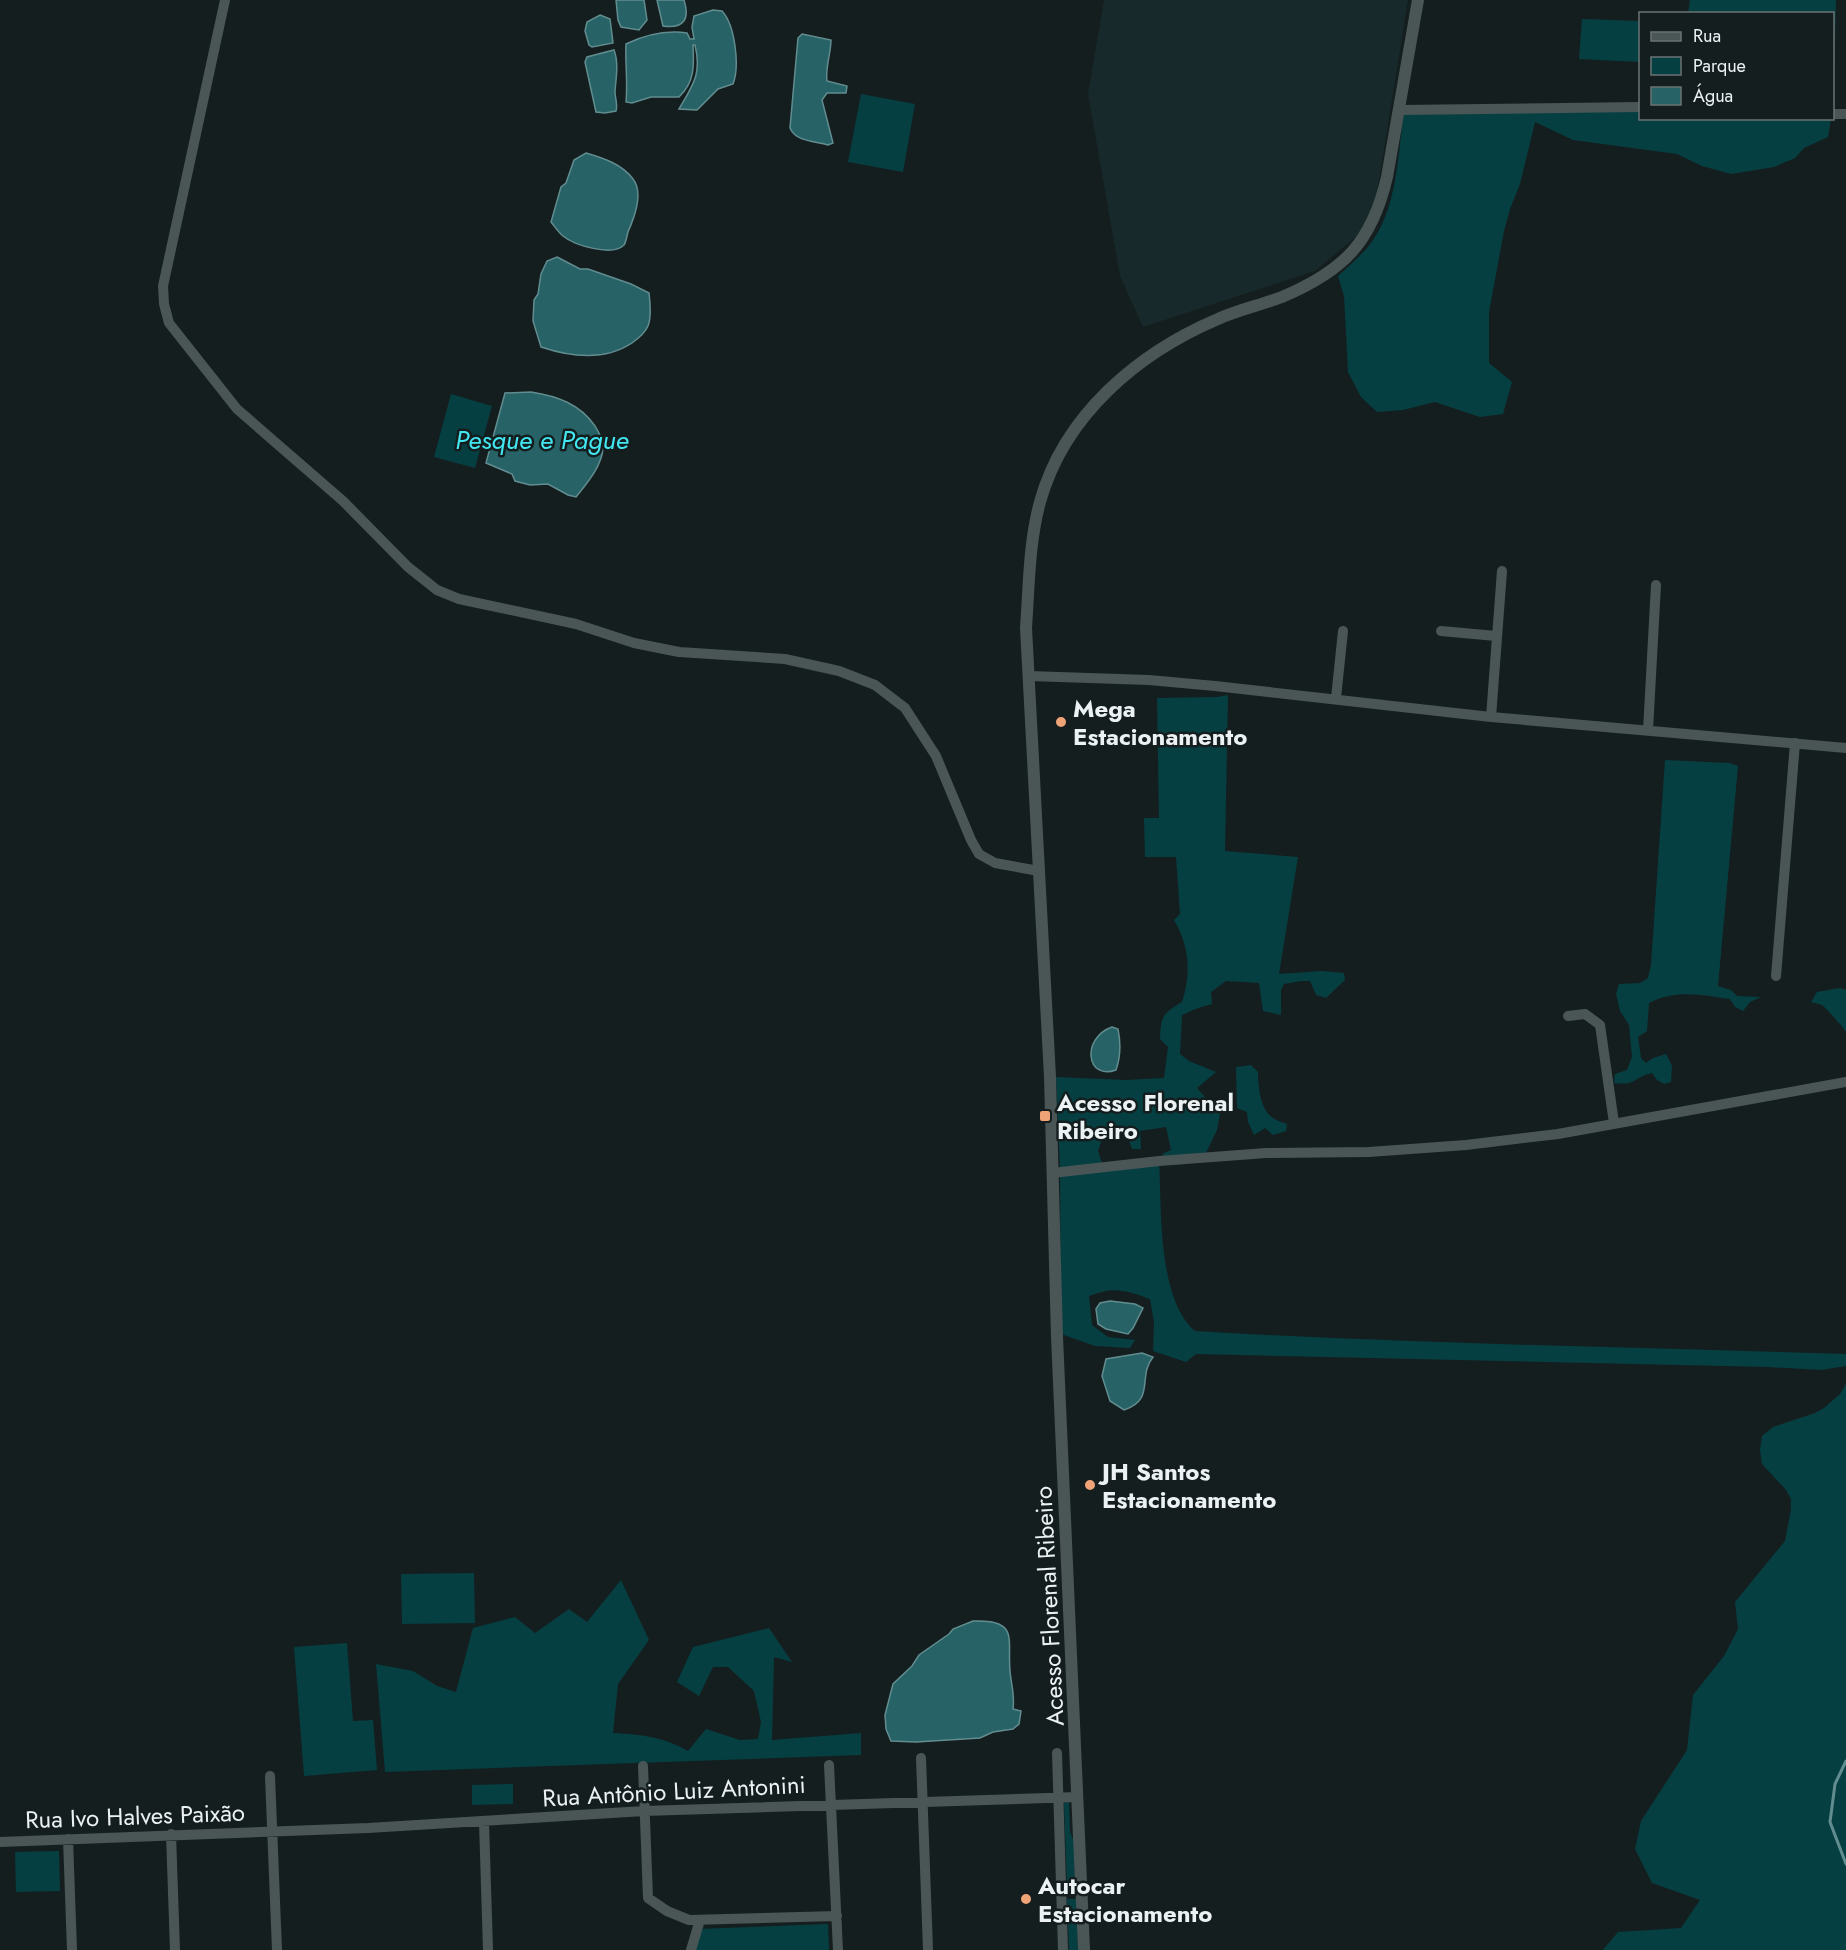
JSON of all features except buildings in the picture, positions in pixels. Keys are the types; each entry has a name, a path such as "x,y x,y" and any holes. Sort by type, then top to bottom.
{"street":[{"path":"225,0 163,286 164,304 169,323 237,409 343,501 408,567 437,590 459,599 576,624 634,643 679,652 785,659 839,671 875,685 904,708 936,756 979,854 995,863 1039,871"},
{"name":"Acesso Florenal Ribeiro","path":"1084,1950 1058,1349 1050,1077 1026,628 1031,554 1040,502 1051,474 1067,440 1105,393 1142,361 1174,340 1218,318 1281,297 1308,285 1331,271 1362,242 1382,200 1418,0"},
{"path":"1400,110 1639,107"},
{"path":"1491,717 1502,571"},
{"path":"1648,730 1656,585"},
{"path":"1336,698 1343,631"},
{"path":"1442,631 1496,636"},
{"path":"1029,676 1149,680 1336,698 1491,717 1846,748"},
{"path":"1776,976 1795,743"},
{"path":"1568,1016 1585,1014 1600,1025 1614,1123"},
{"path":"1052,1173 1159,1161 1254,1154 1369,1152 1466,1145 1558,1134 1846,1082"},
{"name":"Acesso Florenal Ribeiro","path":"1058,1753 1063,1950"},
{"path":"921,1758 928,1950"},
{"path":"829,1765 838,1950"},
{"path":"643,1766 648,1898 667,1911 689,1920 837,1916"},
{"path":"270,1776 277,1950"},
{"name":"Rua Antônio Luiz Antonini","path":"272,1832 484,1822 644,1811 1078,1797"},
{"path":"484,1822 488,1950"},
{"name":"Rua Ivo Halves Paixão","path":"0,1842 272,1832"},
{"path":"171,1834 175,1950"},
{"path":"68,1839 72,1950"},
{"path":"691,1950 700,1920"}],"shaded area":[{"path":"1104,0 1408,0 1377,193 1362,232 1315,271 1143,327 1120,276 1088,94"}],"green space":[{"path":"1690,0 1836,0 1834,75 1834,12 1688,12"},
{"path":"1582,19 1639,21 1639,62 1579,59"},
{"path":"861,94 915,104 903,172 848,162"},
{"path":"1404,109 1639,111 1639,120 1831,120 1828,137 1804,148 1795,158 1774,167 1731,174 1702,166 1677,154 1573,140 1535,122 1520,184 1504,231 1489,312 1489,363 1512,382 1503,414 1480,417 1435,402 1403,410 1377,412 1361,397 1348,372 1344,296 1338,276 1368,247 1378,232 1391,199"},
{"path":"451,394 492,406 475,468 434,457"},
{"path":"1228,695 1225,851 1298,857 1279,974 1322,971 1344,973 1345,980 1326,998 1316,995 1310,981 1284,984 1281,990 1281,1015 1263,1011 1259,983 1226,981 1211,992 1212,1004 1182,1015 1180,1054 1189,1061 1216,1072 1197,1088 1220,1114 1217,1130 1206,1153 1161,1158 1164,1153 1171,1150 1166,1127 1140,1131 1141,1149 1132,1149 1127,1135 1122,1133 1110,1138 1103,1137 1098,1151 1103,1166 1159,1161 1162,1227 1168,1275 1174,1297 1183,1316 1195,1331 1439,1342 1846,1354 1846,1366 1821,1370 1196,1354 1186,1362 1153,1351 1154,1322 1150,1299 1120,1290 1089,1296 1092,1325 1108,1337 1135,1340 1130,1348 1095,1346 1061,1334 1060,1170 1056,1077 1126,1080 1164,1078 1168,1047 1160,1039 1162,1020 1170,1010 1182,1002 1188,971 1186,950 1174,920 1180,914 1176,857 1145,857 1144,818 1159,818 1157,698"},
{"path":"1665,760 1730,763 1738,766 1718,986 1731,990 1737,996 1761,997 1750,1002 1743,1011 1735,1007 1730,999 1699,995 1669,996 1649,1003 1647,1031 1638,1037 1641,1058 1646,1063 1666,1054 1672,1066 1671,1082 1664,1084 1652,1073 1631,1082 1614,1083 1615,1074 1627,1070 1632,1057 1629,1025 1620,1011 1616,994 1619,984 1640,983 1648,978 1651,965"},
{"path":"1840,988 1846,990 1846,1032 1822,1005 1811,1002 1817,992"},
{"path":"1251,1065 1258,1072 1259,1090 1265,1109 1273,1118 1287,1124 1286,1131 1273,1135 1265,1128 1254,1135 1248,1122 1247,1112 1237,1108 1236,1067"},
{"path":"1846,1384 1846,1950 1603,1950 1618,1932 1681,1928 1700,1900 1652,1883 1635,1849 1641,1821 1687,1750 1693,1695 1724,1656 1738,1629 1735,1602 1785,1541 1791,1499 1786,1490 1762,1464 1760,1450 1762,1436 1773,1427 1824,1408 1840,1394"},
{"path":"474,1573 475,1623 402,1624 401,1574"},
{"path":"621,1580 649,1640 618,1684 613,1733 660,1739 688,1751 706,1729 740,1740 758,1739 761,1722 754,1691 728,1667 713,1667 699,1696 677,1682 693,1647 769,1628 792,1662 774,1657 772,1740 861,1733 861,1755 385,1772 376,1664 413,1671 437,1686 456,1692 473,1628 515,1617 535,1633 569,1609 587,1622"},
{"path":"347,1643 353,1721 373,1720 377,1770 304,1776 294,1647"},
{"path":"513,1784 513,1804 472,1805 472,1785"},
{"path":"1069,1802 1070,1832 1074,1841 1075,1889 1067,1889 1064,1803"},
{"path":"59,1851 60,1891 16,1892 15,1852"},
{"path":"1067,1899 1076,1899 1078,1950 1069,1950"},
{"path":"828,1924 829,1950 694,1950 699,1929"}],"water":[{"path":"616,0 644,0 647,20 639,30 621,27"},
{"path":"657,0 684,0 686,17 684,21 676,26 663,26"},
{"path":"713,10 722,11 733,36 736,67 733,84 718,89 697,110 679,109 697,72 697,55 695,45 693,45 691,79 679,97 651,97 632,103 626,102 626,44 648,36 671,32 687,33 690,39 694,39 692,27 694,16"},
{"path":"600,15 610,19 613,43 592,47 589,45 585,31 587,22"},
{"path":"802,34 831,40 827,81 847,86 846,93 827,93 822,100 833,143 828,145 801,138 790,128 798,38"},
{"path":"614,50 617,65 616,111 596,112 585,62 587,57"},
{"path":"586,153 618,166 629,174 636,185 638,198 635,213 625,244 618,248 602,250 575,243 562,235 551,222 561,187 566,183 574,160"},
{"path":"557,257 580,269 588,269 649,293 650,318 643,333 622,349 599,355 576,355 541,347 533,321 534,300 538,294 541,274 547,261"},
{"name":"Pesque e Pague","path":"531,392 559,399 575,407 589,418 600,436 603,448 600,461 576,497 548,484 530,485 515,481 512,474 486,463 505,393"},
{"path":"1112,1027 1118,1029 1120,1055 1116,1070 1106,1072 1093,1064 1092,1048 1102,1032"},
{"path":"1110,1301 1135,1304 1143,1308 1128,1334 1106,1329 1098,1324 1096,1309 1100,1303"},
{"path":"1142,1353 1153,1357 1146,1372 1143,1394 1140,1400 1124,1410 1110,1401 1102,1376 1106,1359"},
{"path":"973,1621 998,1624 1005,1628 1008,1634 1013,1709 1021,1711 1019,1724 1013,1729 993,1732 980,1738 916,1742 891,1741 886,1729 885,1715 893,1684 912,1666 919,1655 953,1629"}],"waterway":[{"path":"1846,1761 1835,1784 1830,1822 1846,1864"}],"place":[{"name":"Mega Estacionamento","path":"1061,722"},
{"name":"Acesso Florenal Ribeiro","path":"1045,1116"},
{"name":"JH Santos Estacionamento","path":"1090,1485"},
{"name":"Autocar Estacionamento","path":"1026,1899"}]}
